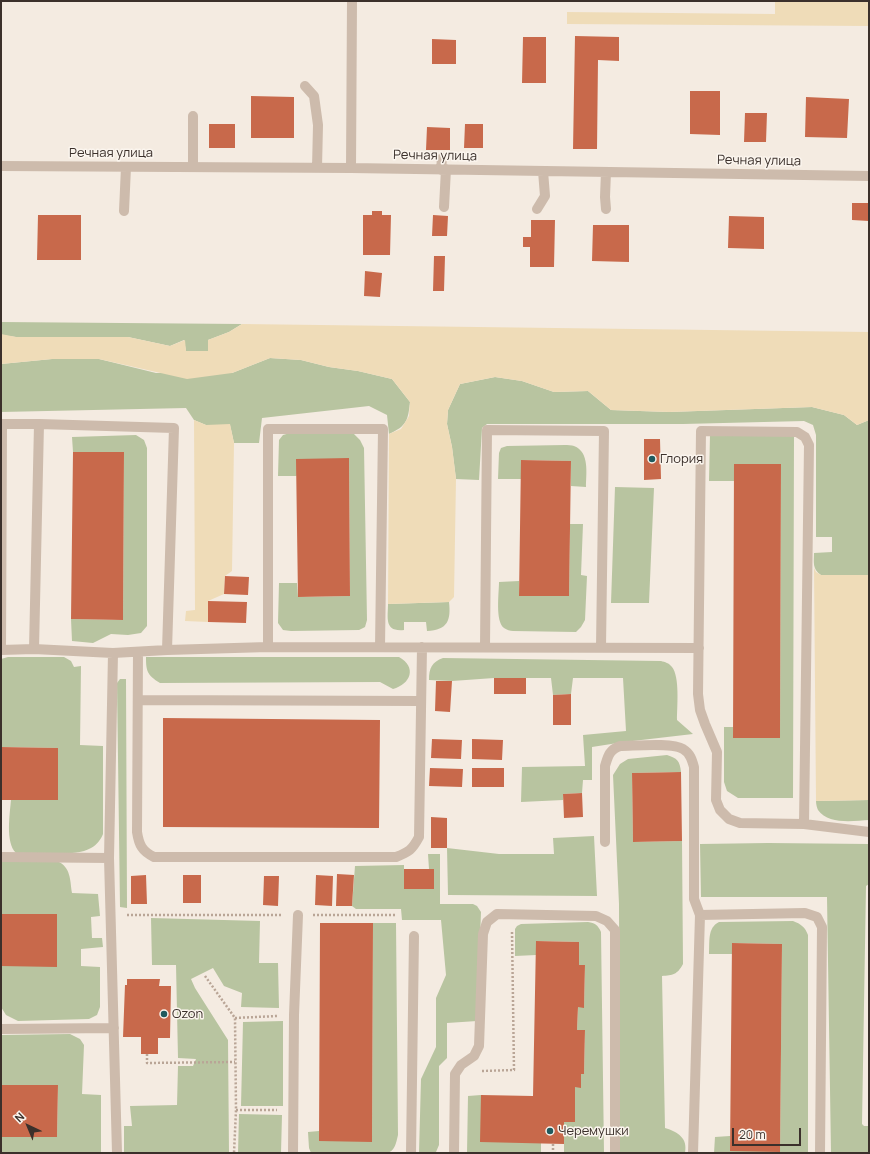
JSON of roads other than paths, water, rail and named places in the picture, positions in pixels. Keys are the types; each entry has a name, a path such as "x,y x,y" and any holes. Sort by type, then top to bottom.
{"street":[{"path":"351,168 352,1"},
{"path":"305,86 314,96 318,125 317,168"},
{"path":"193,116 193,167"},
{"path":"442,158 444,169 444,208"},
{"name":"Речная улица","path":"1,166 444,169 869,176"},
{"path":"124,211 126,167"},
{"path":"536,209 545,196 543,171"},
{"path":"606,172 606,209"},
{"path":"167,650 174,428 2,424 1,650 34,649 113,653 268,647 699,648"},
{"path":"34,649 39,424"},
{"path":"268,647 268,429 382,429 380,647"},
{"path":"485,647 487,430 604,431 601,647"},
{"path":"804,824 809,445 805,437 798,432 701,431 698,694 700,710 717,752 716,800 720,810 729,819 740,823 804,824 869,832"},
{"path":"138,652 137,832 138,843 146,853 154,857 396,857 408,853 419,837 422,647"},
{"path":"113,653 109,858 117,1153"},
{"path":"138,700 421,701"},
{"path":"605,842 605,766 608,756 613,749 620,746 674,746 683,749 691,756 694,767 694,899 700,915 693,1153"},
{"path":"1,857 109,858"},
{"path":"700,915 805,913 817,917 822,926 820,1153"},
{"path":"454,1153 455,1074 461,1065 474,1056 479,1046 483,934 487,922 497,914 596,916 607,921 615,930 615,1153"},
{"path":"293,1153 294,1015 298,915"},
{"path":"410,1153 414,936"},
{"path":"1,1029 114,1028"}],"place":[{"name":"Глория","path":"652,459"},
{"name":"Ozon","path":"164,1014"},
{"name":"Черемушки","path":"550,1131"}]}
